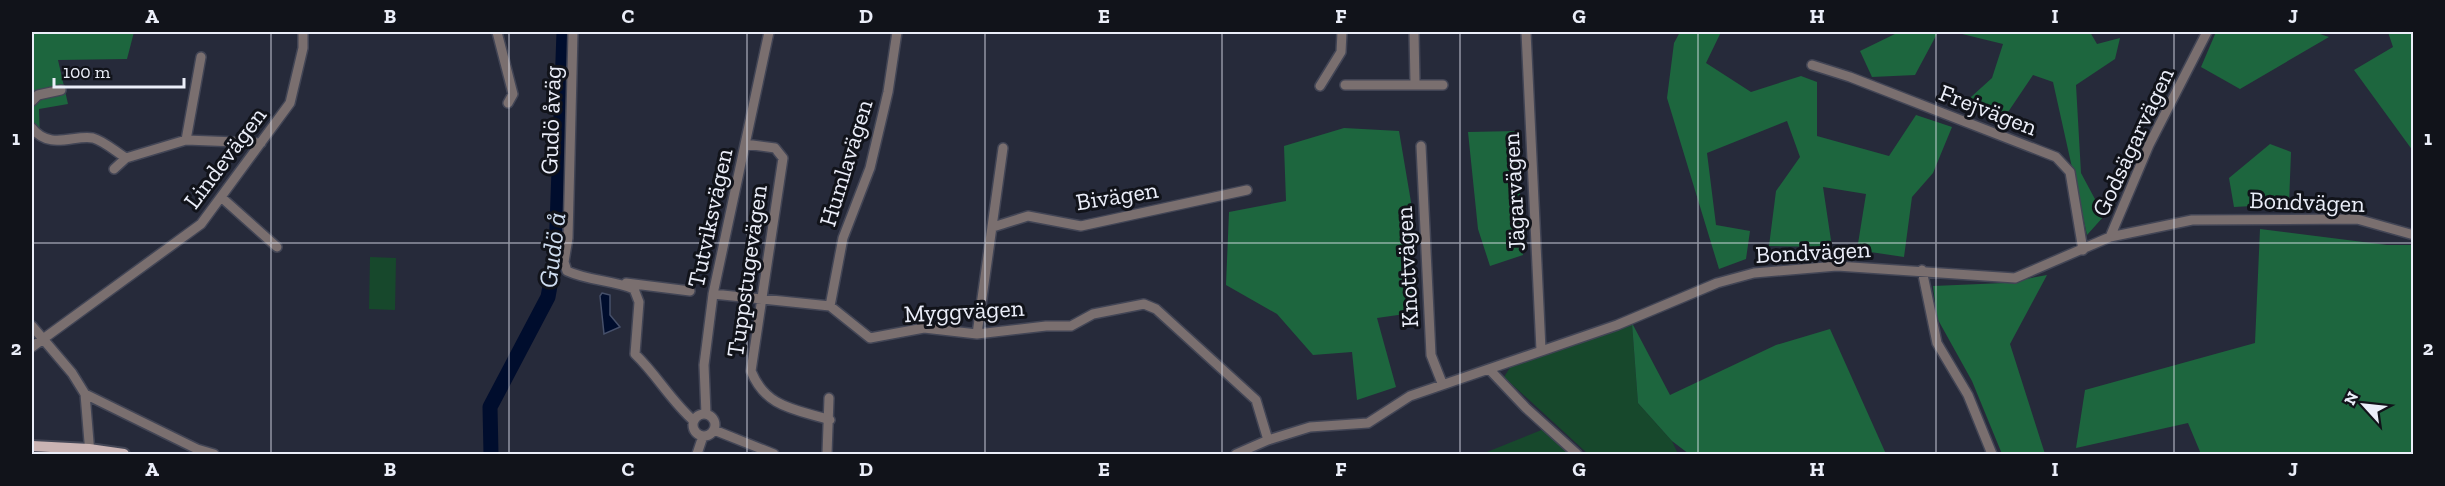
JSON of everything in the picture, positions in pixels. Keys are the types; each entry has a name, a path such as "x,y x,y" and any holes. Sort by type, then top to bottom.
{"main road":[{"path":"32,446 124,454"}],"street":[{"name":"Lindevägen","path":"32,347 201,224 290,103 303,48 303,32"},
{"path":"496,32 513,94 508,103"},
{"name":"Gudö åväg","path":"573,32 568,238 564,262 567,271 584,278 690,291"},
{"name":"Tutviksvägen","path":"706,414 704,365 713,294 769,32"},
{"name":"Humlavägen","path":"830,306 843,238 870,168 888,92 897,32"},
{"path":"1320,86 1341,52 1342,32"},
{"path":"1414,32 1415,83"},
{"name":"Jägarvägen","path":"1526,32 1541,350"},
{"name":"Godsägarvägen","path":"2110,237 2149,145 2207,32"},
{"path":"186,140 201,57"},
{"name":"Frejvägen","path":"1812,64 2056,157 2070,172 2083,250"},
{"path":"1345,85 1415,83 1443,85"},
{"path":"32,101 38,95 61,90"},
{"path":"32,128 43,137 67,142 92,138 126,158"},
{"path":"114,169 126,158 186,140 261,143"},
{"name":"Tuppstugevägen","path":"745,144 775,148 783,158 751,371 758,388 775,403 830,420"},
{"name":"Knottvägen","path":"1421,146 1431,356 1442,383"},
{"path":"977,334 1003,148"},
{"name":"Bivägen","path":"993,227 1028,216 1081,226 1247,190"},
{"path":"221,197 277,247"},
{"name":"Bondvägen","path":"1236,454 1268,440 1310,428 1368,423 1410,396 1442,383 1617,326 1717,283 1754,273 1837,266 2015,278 2110,237 2192,220 2357,219 2414,235"},
{"path":"1922,270 1937,343 1968,395 1992,454"},
{"path":"615,281 634,289 639,302 635,354 669,397 694,422 695,431 703,436"},
{"path":"713,294 830,306"},
{"name":"Myggvägen","path":"830,306 870,338 924,328 977,334 1046,326 1071,326 1093,314 1144,304 1156,309 1256,400 1268,440"},
{"path":"32,326 72,373 85,394 90,452"},
{"path":"1489,369 1526,408 1577,454"},
{"path":"85,394 197,449 214,454"},
{"path":"827,454 829,398"},
{"path":"694,422 698,416 706,414 713,418 714,430"},
{"path":"697,454 703,436 714,430"},
{"path":"714,430 774,454"}],"green space":[{"path":"32,32 134,32 127,59 58,60 68,104 39,109 40,138 32,137"},
{"path":"1680,32 1721,32 1706,63 1751,92 1801,76 1817,82 1817,136 1889,156 1916,115 1952,127 1933,173 1912,197 1904,257 1857,250 1866,194 1823,187 1832,247 1769,246 1776,191 1800,157 1787,121 1707,153 1716,225 1750,231 1746,259 1719,269 1667,98 1674,43"},
{"path":"1899,32 1938,32 1915,75 1872,77 1860,51"},
{"path":"1954,32 2090,32 2097,44 2120,38 2115,59 2076,85 2081,173 2104,216 2087,235 2053,82 2033,75 2002,121 1961,106 1992,78 2003,44"},
{"path":"2216,32 2314,32 2329,37 2240,89 2201,67"},
{"path":"2388,32 2413,32 2413,151 2354,70 2393,47"},
{"path":"1344,128 1399,131 1412,208 1412,313 1377,318 1396,387 1357,400 1352,352 1313,355 1277,314 1226,285 1229,212 1286,201 1284,146"},
{"path":"1517,131 1523,255 1490,266 1478,229 1468,132"},
{"path":"2270,144 2291,152 2289,204 2234,207 2229,178"},
{"path":"2260,229 2387,245 2413,245 2413,454 2201,454 2188,423 2076,448 2085,390 2255,343"},
{"path":"370,257 396,258 395,310 369,309"},
{"path":"2047,275 2010,344 2045,454 2002,454 1972,381 1937,318 1933,286 2004,283"},
{"path":"1632,323 1638,403 1672,441 1678,454 1588,454 1504,377 1511,366"},
{"path":"1632,323 1670,395 1776,345 1830,329 1886,454 1689,454 1672,441 1638,403"},
{"path":"1544,429 1570,454 1482,454"}],"water":[{"path":"602,293 610,295 610,315 620,327 604,334 600,296"}],"waterway":[{"name":"Gudö å","path":"491,454 490,407 548,297 556,253 564,32"}]}
